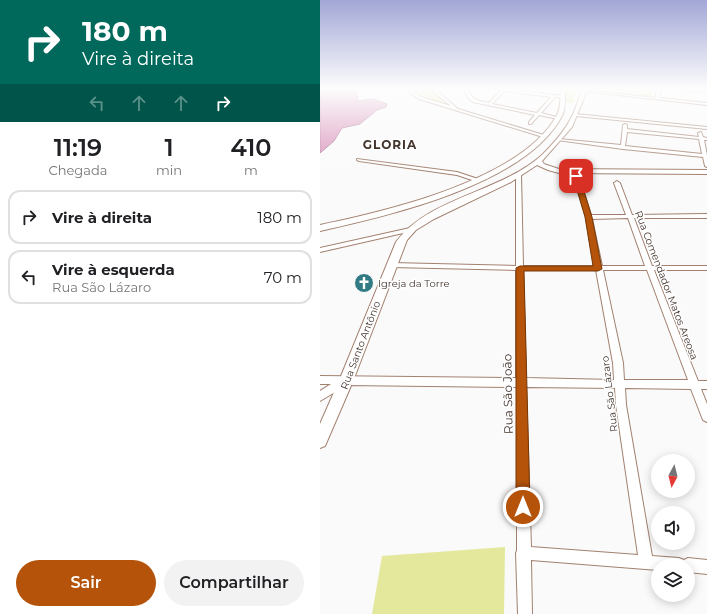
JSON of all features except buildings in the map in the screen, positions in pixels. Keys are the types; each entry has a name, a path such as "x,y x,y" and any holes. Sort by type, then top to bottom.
{"street":[{"path":"479,117 545,136"},
{"path":"530,123 535,117"},
{"path":"320,228 412,205 478,180 517,158 545,136 558,118 551,117"},
{"name":"Rua Santo Antônio","path":"320,441 346,381 399,244 410,230 464,200 518,174 542,158 559,140 567,117"},
{"path":"613,117 626,120 707,128"},
{"path":"623,148 626,120"},
{"path":"699,127 700,138 707,166"},
{"path":"624,130 707,139"},
{"path":"559,140 705,156"},
{"path":"464,200 499,179 510,169 517,158"},
{"path":"542,158 540,161 541,165 559,171 707,172"},
{"path":"359,160 456,174 478,180"},
{"name":"Rua São João","path":"518,174 525,614"},
{"name":"Rua São Lázaro","path":"576,176 589,217 598,269 618,364 621,405 646,563"},
{"name":"Rua Comendador Matos Areosa","path":"617,183 707,417"},
{"path":"589,217 707,216"},
{"path":"320,250 410,230"},
{"path":"391,265 598,269 707,268"},
{"path":"320,380 707,385"},
{"path":"320,396 346,381"},
{"path":"523,553 651,563"},
{"path":"695,566 707,566"}],"green space":[{"path":"505,547 504,614 372,614 382,556"}],"shaded area":[{"path":"320,117 369,117 360,124 342,128 334,141 320,153"}],"place":[{"name":"Igreja da Torre","path":"364,283"}],"district":[{"name":"GLORIA","path":"390,145"}],"route":[{"path":"523,507 520,268 598,269 589,217 576,176"}]}
